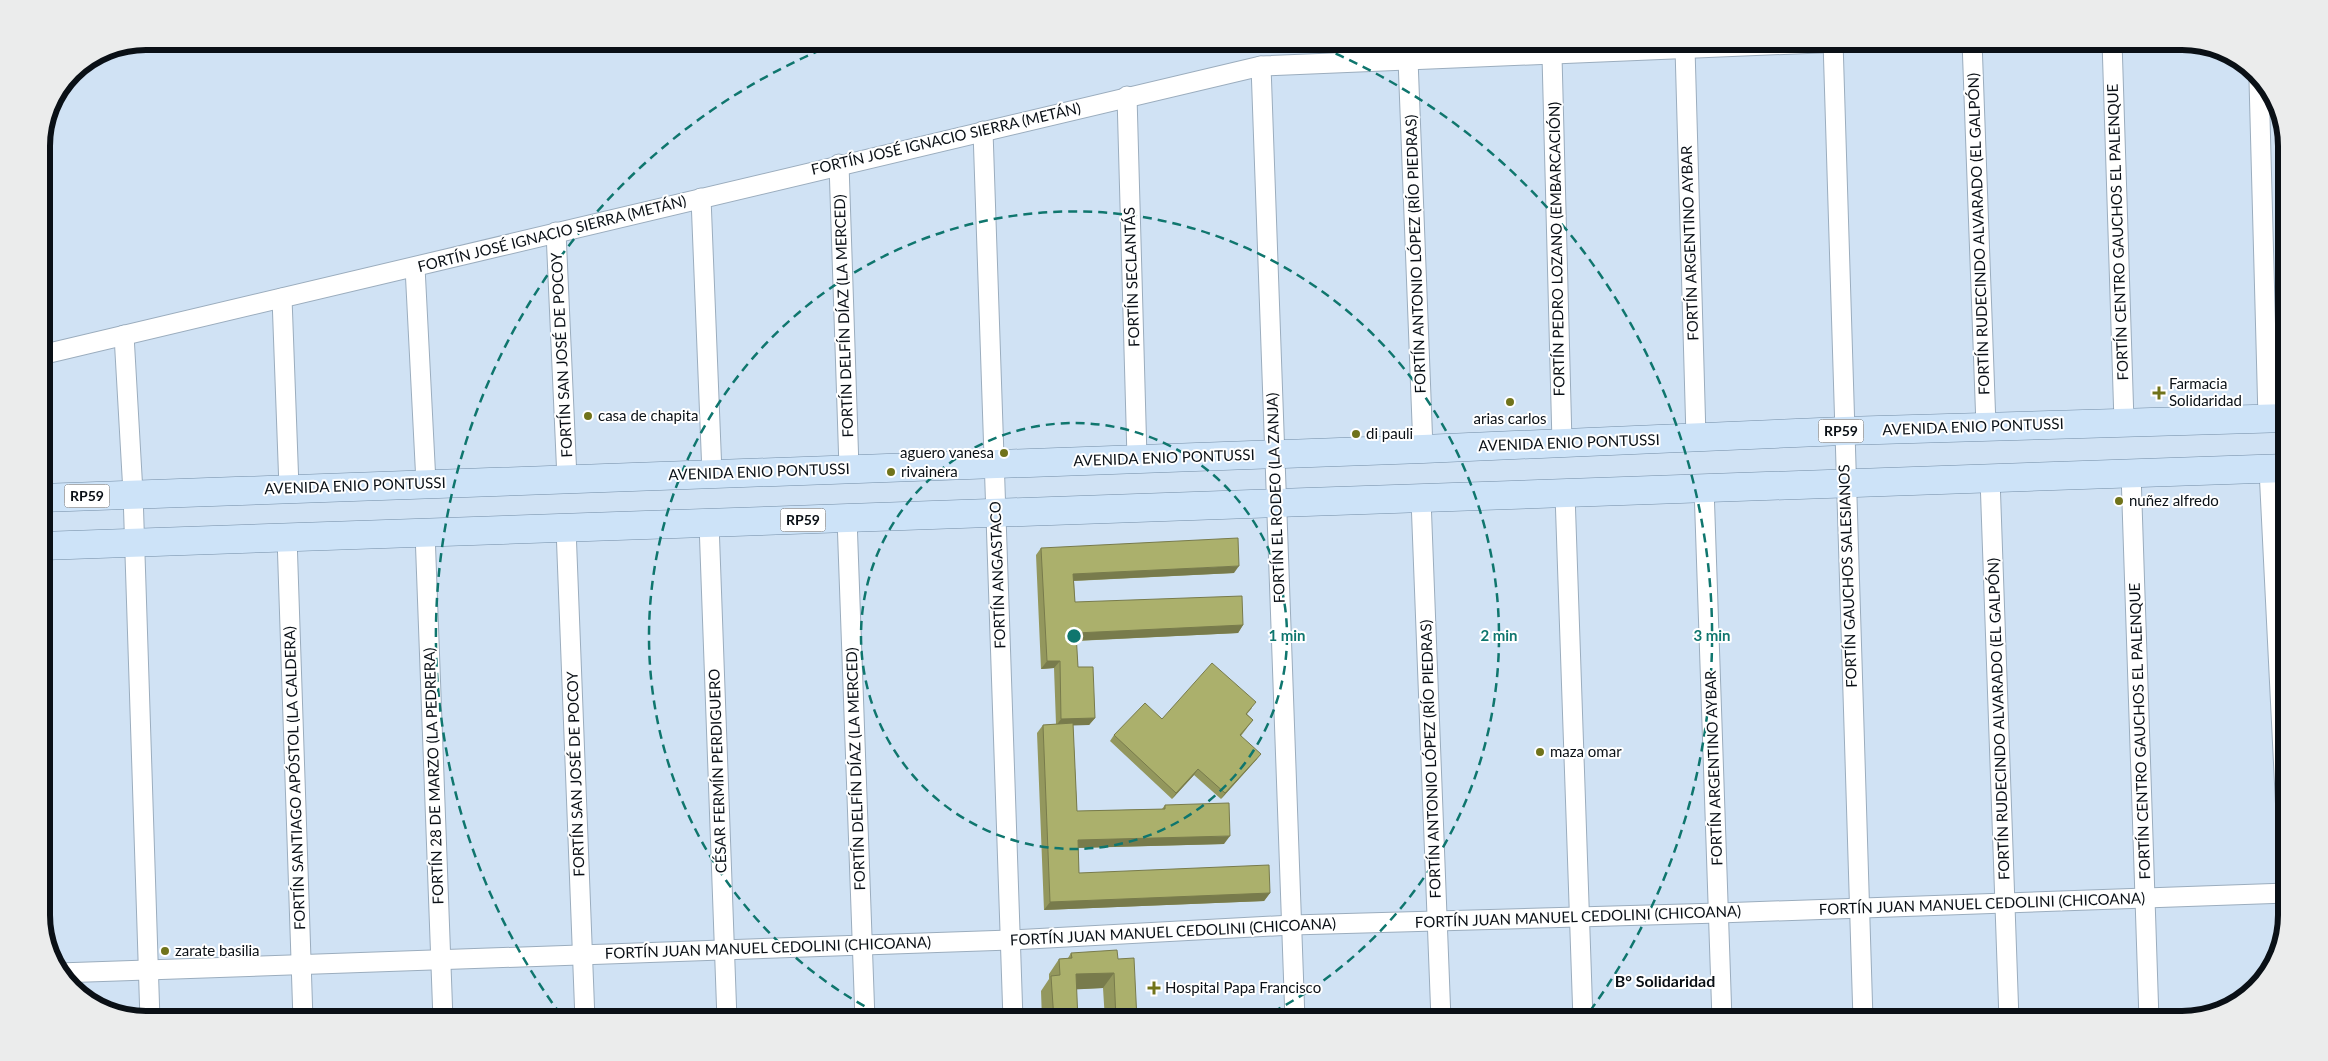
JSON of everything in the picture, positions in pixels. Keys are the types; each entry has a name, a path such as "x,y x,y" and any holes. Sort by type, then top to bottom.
{"main road":[{"name":"AVENIDA ENIO PONTUSSI","path":"50,498 133,493 1423,449 1844,431 2277,418"},
{"name":"RP59","path":"50,546 2278,468"}],"street":[{"name":"FORTÍN JOSÉ IGNACIO SIERRA (METÁN)","path":"50,353 982,130 1261,66 1408,59 1436,50 1552,56 1583,50"},
{"name":"FORTÍN ARGENTINO AYBAR","path":"1684,50 1696,437"},
{"name":"FORTÍN GAUCHOS SALESIANOS","path":"1833,50 1863,1011"},
{"name":"FORTÍN RUDECINDO ALVARADO (EL GALPÓN)","path":"1972,50 1986,426"},
{"name":"FORTÍN CENTRO GAUCHOS EL PALENQUE","path":"2112,50 2124,422"},
{"name":"FORTÍN PEDRO LOZANO (EMBARCACIÓN)","path":"1552,56 1562,443"},
{"name":"FORTÍN ANTONIO LÓPEZ (RÍO PIEDRAS)","path":"1408,59 1423,449"},
{"name":"FORTÍN EL RODEO (LA ZANJA)","path":"1261,66 1295,1011"},
{"path":"2260,90 2277,418"},
{"name":"FORTÍN SECLANTÁS","path":"1127,96 1137,458"},
{"name":"FORTÍN ANGASTACO","path":"982,130 1013,1011"},
{"name":"FORTÍN DELFÍN DÍAZ (LA MERCED)","path":"839,164 849,468"},
{"path":"701,198 712,474"},
{"name":"FORTÍN SAN JOSÉ DE POCOY","path":"556,232 568,479"},
{"path":"415,267 426,483"},
{"path":"282,298 289,488"},
{"path":"124,335 133,493 150,1011"},
{"name":"FORTÍN CENTRO GAUCHOS EL PALENQUE","path":"2131,472 2149,1011"},
{"name":"FORTÍN RUDECINDO ALVARADO (EL GALPÓN)","path":"1990,478 2009,1011"},
{"name":"FORTÍN ARGENTINO AYBAR","path":"1704,487 1722,1011"},
{"path":"1565,494 1583,1011"},
{"name":"FORTÍN ANTONIO LÓPEZ (RÍO PIEDRAS)","path":"1421,499 1441,1011"},
{"name":"FORTÍN DELFÍN DÍAZ (LA MERCED)","path":"847,518 865,1011"},
{"name":"CÉSAR FERMÍN PERDIGUERO","path":"708,523 727,1011"},
{"name":"FORTÍN SAN JOSÉ DE POCOY","path":"566,528 585,1011"},
{"name":"FORTÍN 28 DE MARZO (LA PEDRERA)","path":"425,532 443,1011"},
{"name":"FORTÍN SANTIAGO APÓSTOL (LA CALDERA)","path":"286,537 303,1011"},
{"name":"FORTÍN JUAN MANUEL CEDOLINI (CHICOANA)","path":"70,973 582,955 724,948 1010,940 1292,925 1579,918 2278,893"}],"building":[{"path":"1238,538 1239,566 1073,574 1075,602 1242,596 1243,625 1076,633 1078,667 1093,667 1095,718 1061,719 1060,661 1047,661 1041,548"},
{"path":"1212,663 1256,702 1246,714 1253,720 1240,735 1261,754 1225,793 1198,769 1176,793 1114,735 1145,703 1162,719"},
{"path":"1073,723 1077,811 1165,809 1165,805 1229,803 1230,836 1078,840 1079,873 1269,865 1270,893 1050,902 1043,725"},
{"path":"1117,950 1118,959 1134,958 1137,1011 1116,1011 1114,973 1076,974 1078,1011 1053,1011 1051,976 1060,975 1059,959 1072,958 1071,953"}],"place":[{"name":"Farmacia Solidaridad","path":"2159,393"},
{"name":"arias carlos","path":"1510,402"},
{"name":"casa de chapita","path":"588,416"},
{"name":"di pauli","path":"1356,434"},
{"name":"aguero vanesa","path":"1004,453"},
{"name":"rivainera","path":"891,472"},
{"name":"nuñez alfredo","path":"2119,501"},
{"name":"maza omar","path":"1540,752"},
{"name":"zarate basilia","path":"165,951"},
{"name":"Hospital Papa Francisco","path":"1154,988"}],"district":[{"name":"B° Solidaridad","path":"1665,981"}]}
